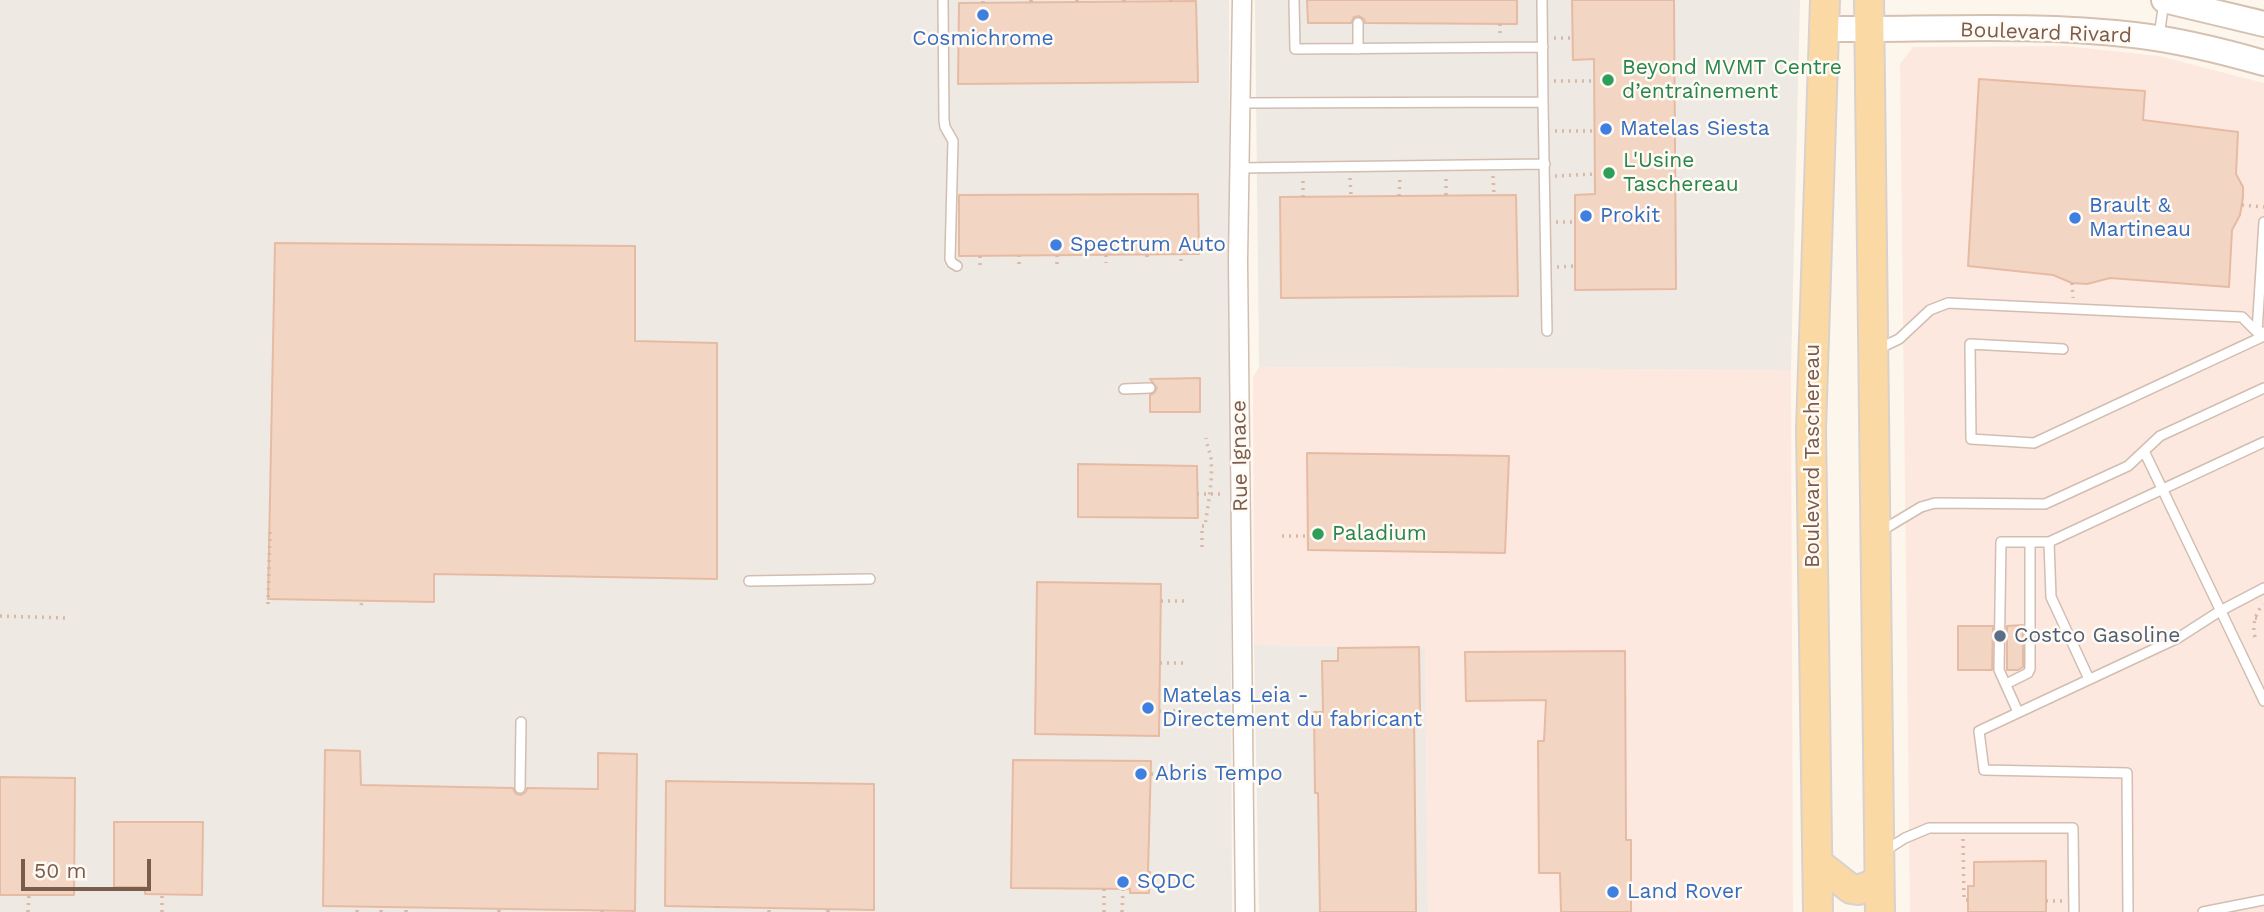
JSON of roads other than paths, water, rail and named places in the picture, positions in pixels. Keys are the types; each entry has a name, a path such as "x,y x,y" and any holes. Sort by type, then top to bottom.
{"main road":[{"name":"Boulevard Taschereau","path":"1816,910 1818,863 1811,429 1825,0"},
{"path":"1869,0 1880,912"},
{"path":"1818,863 1851,889 1858,890 1879,869"}],"street":[{"name":"Rue Ignace","path":"1242,0 1239,168 1245,912"},
{"path":"2164,0 2264,24"},
{"name":"Boulevard Rivard","path":"1824,29 2060,29 2158,38 2264,64"}],"lane":[{"path":"943,0 944,127 953,141 950,259 957,266"},
{"path":"1294,0 1295,49 1543,42"},
{"path":"1542,0 1547,331"},
{"path":"2158,38 2164,0"},
{"path":"1359,23 1359,49"},
{"path":"1240,103 1543,102"},
{"path":"1239,168 1545,164"},
{"path":"2262,333 2264,222"},
{"path":"1875,351 1899,339 1923,315 1948,303 2242,317 2262,333"},
{"path":"2063,349 1970,344 1971,439 2034,443 2262,333"},
{"path":"1124,389 1150,388"},
{"path":"1876,534 1921,507 1935,503 2045,504 2128,466 2160,436 2264,388"},
{"path":"2018,712 2000,670 2001,542 2049,542 2264,442"},
{"path":"2144,451 2264,701"},
{"path":"2006,684 2028,673 2030,669 2030,542"},
{"path":"2049,542 2051,597 2089,679"},
{"path":"749,581 870,579"},
{"path":"2128,912 2127,773 1984,771 1979,731 2178,638 2220,611 2264,588"},
{"path":"520,788 521,722"},
{"path":"1879,869 1905,838 1929,828 2073,828 2074,912"},
{"path":"2203,912 2264,900"}],"place":[{"name":"Cosmichrome","path":"983,15"},
{"name":"Beyond MVMT Centre d’entraînement","path":"1608,80"},
{"name":"Matelas Siesta","path":"1606,129"},
{"name":"L'Usine Taschereau","path":"1609,173"},
{"name":"Prokit","path":"1586,216"},
{"name":"Brault & Martineau","path":"2075,218"},
{"name":"Spectrum Auto","path":"1056,245"},
{"name":"Paladium","path":"1318,534"},
{"name":"Costco Gasoline","path":"2000,636"},
{"name":"Matelas Leia - Directement du fabricant","path":"1148,708"},
{"name":"Abris Tempo","path":"1141,774"},
{"name":"SQDC","path":"1123,882"},
{"name":"Land Rover","path":"1613,892"}]}
